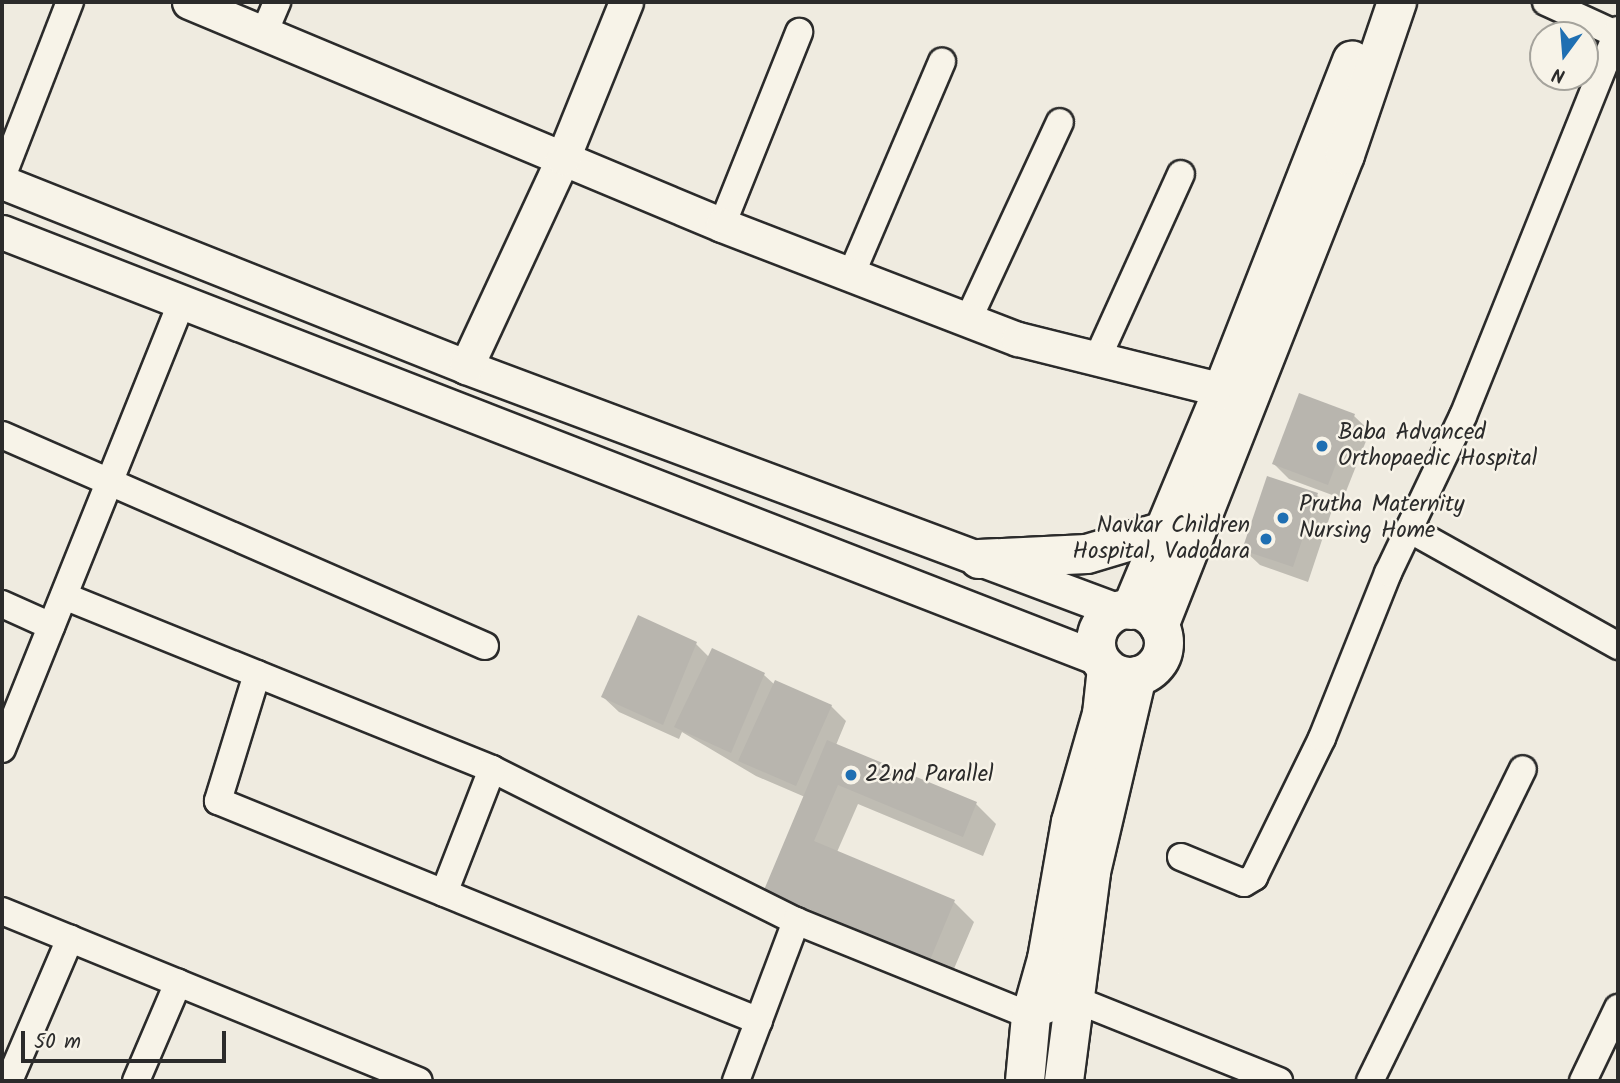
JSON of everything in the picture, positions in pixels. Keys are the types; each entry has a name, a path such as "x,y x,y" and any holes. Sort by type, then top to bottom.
{"main road":[{"path":"1114,668 1161,657 1136,616 1164,531 1223,390 1374,2"},
{"path":"1136,616 1345,155 1397,2"},
{"path":"979,559 1087,554 1164,531"},
{"path":"1063,1081 1091,872 1114,668 1096,648 1101,625 1136,616"},
{"path":"1025,1081 1031,1016 1047,959 1071,822 1114,668"}],"street":[{"path":"70,2 2,180 466,366 1136,616"},
{"path":"189,2 722,225 1018,339 1223,390"},
{"path":"264,33 277,2"},
{"path":"466,366 563,158 625,2"},
{"path":"1181,857 1244,883 1254,877 1322,738 1409,529 1463,416 1618,33 1546,2"},
{"path":"722,225 799,32"},
{"path":"851,275 942,62"},
{"path":"968,320 1060,122"},
{"path":"1097,359 1181,174"},
{"path":"2,232 1114,668"},
{"path":"2,749 8,718 64,596 181,303"},
{"path":"2,435 485,646"},
{"path":"1409,529 1618,646"},
{"path":"64,596 492,769 796,921 1031,1016 1074,999 1279,1081"},
{"path":"2,604 51,626"},
{"path":"257,674 218,802 759,1021"},
{"path":"444,893 492,769"},
{"path":"1370,1081 1522,769"},
{"path":"2,911 419,1081"},
{"path":"736,1081 796,921"},
{"path":"9,1081 70,939"},
{"path":"136,1081 177,983"},
{"path":"1583,1081 1618,1007"}],"building":[{"path":"1299,393 1355,414 1328,485 1272,464"},
{"path":"1267,476 1318,493 1293,567 1242,550"},
{"path":"638,615 697,642 663,725 601,697"},
{"path":"712,648 765,673 731,753 674,727"},
{"path":"775,680 832,705 796,786 738,761"},
{"path":"827,740 977,802 963,837 838,785 814,841 955,900 930,960 764,890"}],"place":[{"name":"Baba Advanced Orthopaedic Hospital","path":"1322,446"},
{"name":"Prutha Maternity Nursing Home","path":"1283,518"},
{"name":"Navkar Children Hospital, Vadodara","path":"1266,539"},
{"name":"22nd Parallel","path":"851,775"}]}
